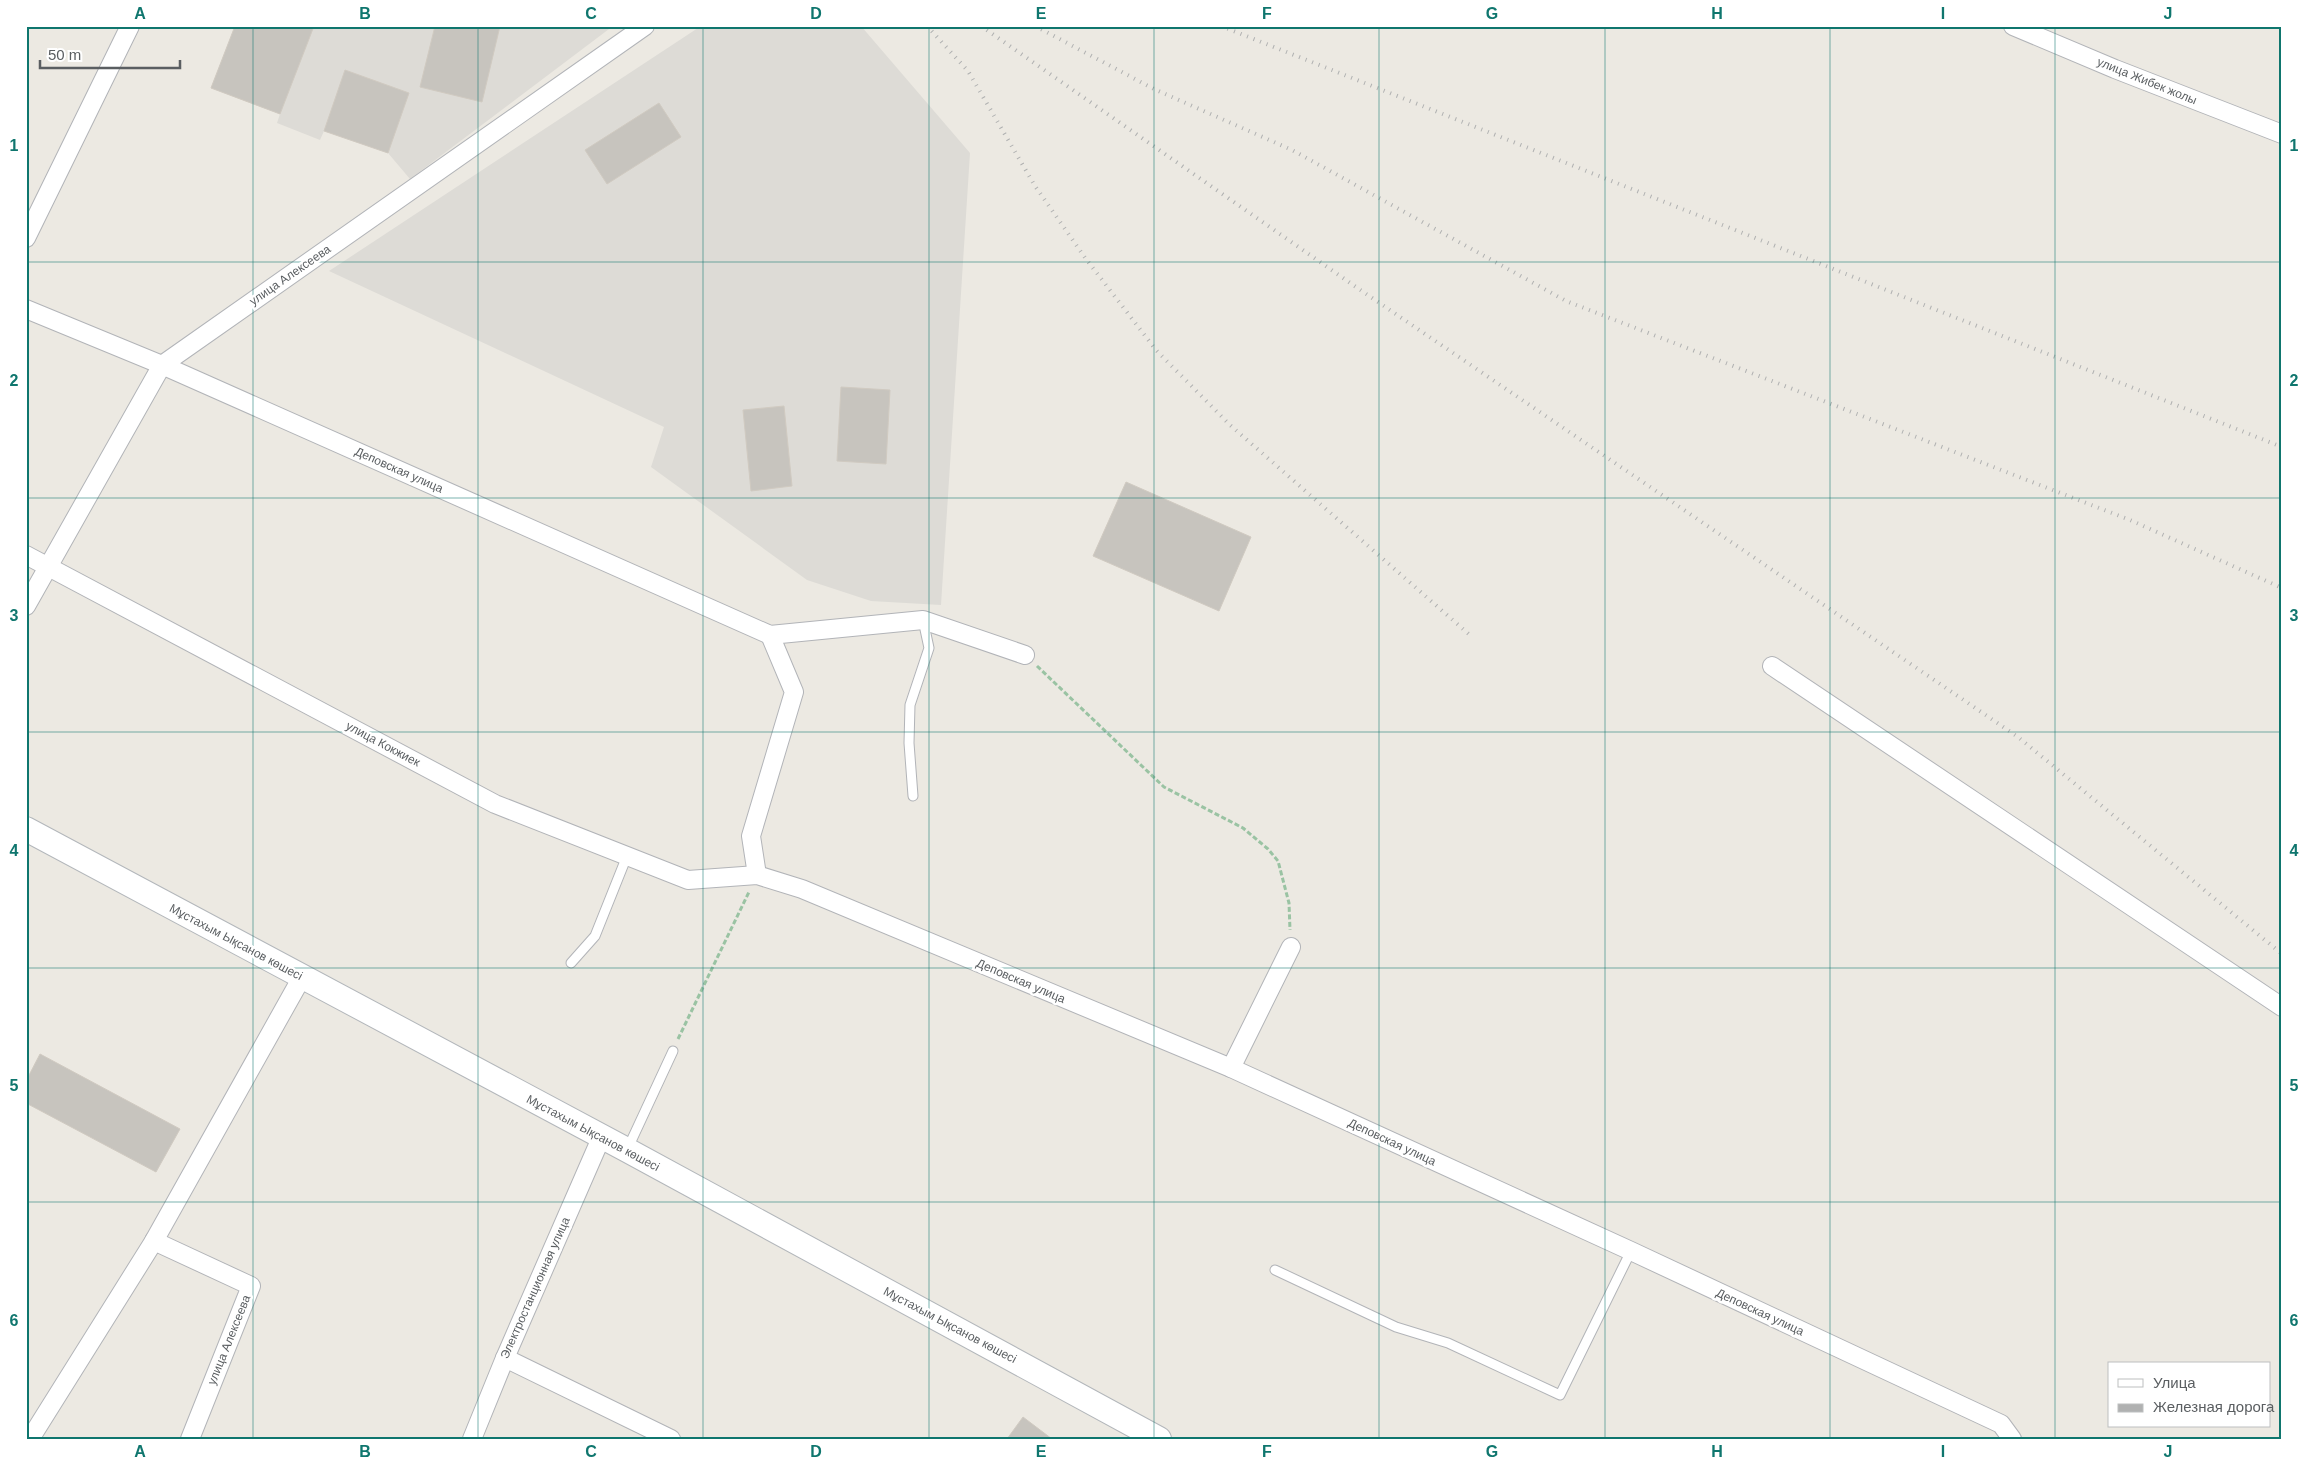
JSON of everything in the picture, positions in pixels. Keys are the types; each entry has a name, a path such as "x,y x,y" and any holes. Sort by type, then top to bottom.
{"main road":[{"name":"Мұстахым Ықсанов көшесі","path":"26,829 601,1138 627,1150 1159,1439"}],"street":[{"path":"26,238 130,26"},
{"name":"улица Алексеева","path":"26,606 162,365 645,26"},
{"name":"улица Жибек жолы","path":"2013,26 2115,69 2282,134"},
{"name":"Деповская улица","path":"26,309 162,365 770,635"},
{"name":"улица Кокжиек","path":"26,555 495,804 688,880 757,875"},
{"path":"757,875 751,836 794,692 770,635 923,620 1025,655"},
{"path":"1772,666 2282,1007"},
{"name":"Деповская улица","path":"757,875 802,889 1231,1068 1631,1251 2001,1424 2012,1439"},
{"path":"1231,1068 1290,947"},
{"path":"30,1439 154,1241 302,977"},
{"name":"Электростанционная улица","path":"472,1439 505,1358 601,1138"},
{"name":"улица Алексеева","path":"154,1241 251,1286 190,1439"},
{"path":"505,1358 671,1439"}],"lane":[{"path":"913,796 909,743 910,705 929,648 923,620"},
{"path":"571,963 596,936 627,856"},
{"path":"627,1150 673,1051"},
{"path":"1275,1270 1396,1327 1448,1343 1560,1395 1631,1251"}],"path":[{"path":"1025,655 1164,787 1243,828 1268,848 1278,861 1289,903 1290,947"},
{"path":"673,1051 757,875"}],"shaded area":[{"path":"235,26 613,26 410,179 388,153 324,131 320,140 277,123 280,114 211,88"},
{"path":"701,26 861,26 970,153 941,605 871,601 807,580 651,467 664,427 329,271"}],"building":[{"path":"235,26 314,26 280,114 211,88"},
{"path":"435,26 500,26 482,102 420,87"},
{"path":"345,70 409,93 388,153 324,131"},
{"path":"659,103 681,137 607,184 585,150"},
{"path":"841,387 890,390 886,464 837,461"},
{"path":"784,406 792,486 751,491 743,410"},
{"path":"1126,482 1251,537 1219,611 1093,556"},
{"path":"40,1054 180,1129 156,1172 26,1103 26,1081"},
{"path":"1023,1417 1052,1439 1007,1439"}],"railway":[{"path":"927,26 968,71 1035,186 1086,259 1156,350 1230,425 1471,636"},
{"path":"981,26 1356,287 2018,737 2282,954"},
{"path":"1035,26 1154,89 1292,150 1566,301 2130,520 2282,588"},
{"path":"1221,26 2282,447"}]}
